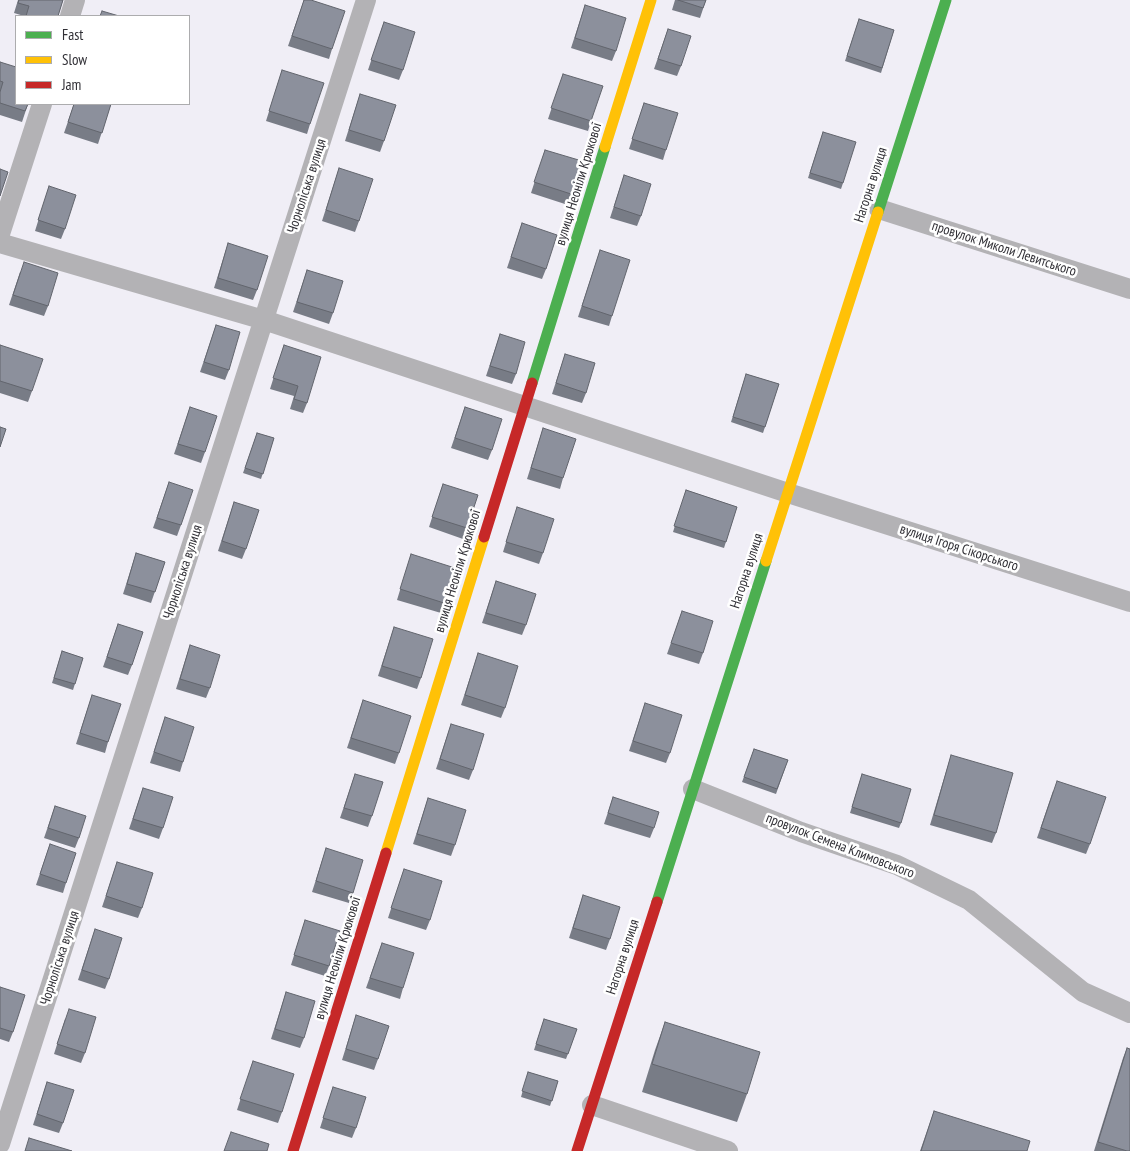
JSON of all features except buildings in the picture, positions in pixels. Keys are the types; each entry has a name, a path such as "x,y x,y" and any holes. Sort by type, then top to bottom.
{"street":[{"path":"70,15 75,0"},
{"name":"Чорноліська вулиця","path":"0,1144 366,0"},
{"name":"вулиця Неоніли Крюкової","path":"293,1151 651,0"},
{"name":"Нагорна вулиця","path":"577,1151 946,0"},
{"path":"0,234 42,105"},
{"name":"провулок Миколи Левитського","path":"879,209 1130,289"},
{"name":"вулиця Ігоря Сікорського","path":"0,243 264,320 788,493 1130,602"},
{"name":"провулок Семена Климовського","path":"693,788 801,832 897,865 969,900 1083,992 1130,1013"},
{"path":"592,1105 728,1151"}],"traffic: fast":[{"path":"878,212 946,0"},
{"path":"532,383 605,147"},
{"path":"657,902 766,561"}],"traffic: slow":[{"path":"605,147 651,0"},
{"path":"766,561 878,212"},
{"path":"386,853 484,537"}],"traffic: jam":[{"path":"484,537 532,383"},
{"path":"293,1151 386,853"},
{"path":"577,1151 657,902"}]}
